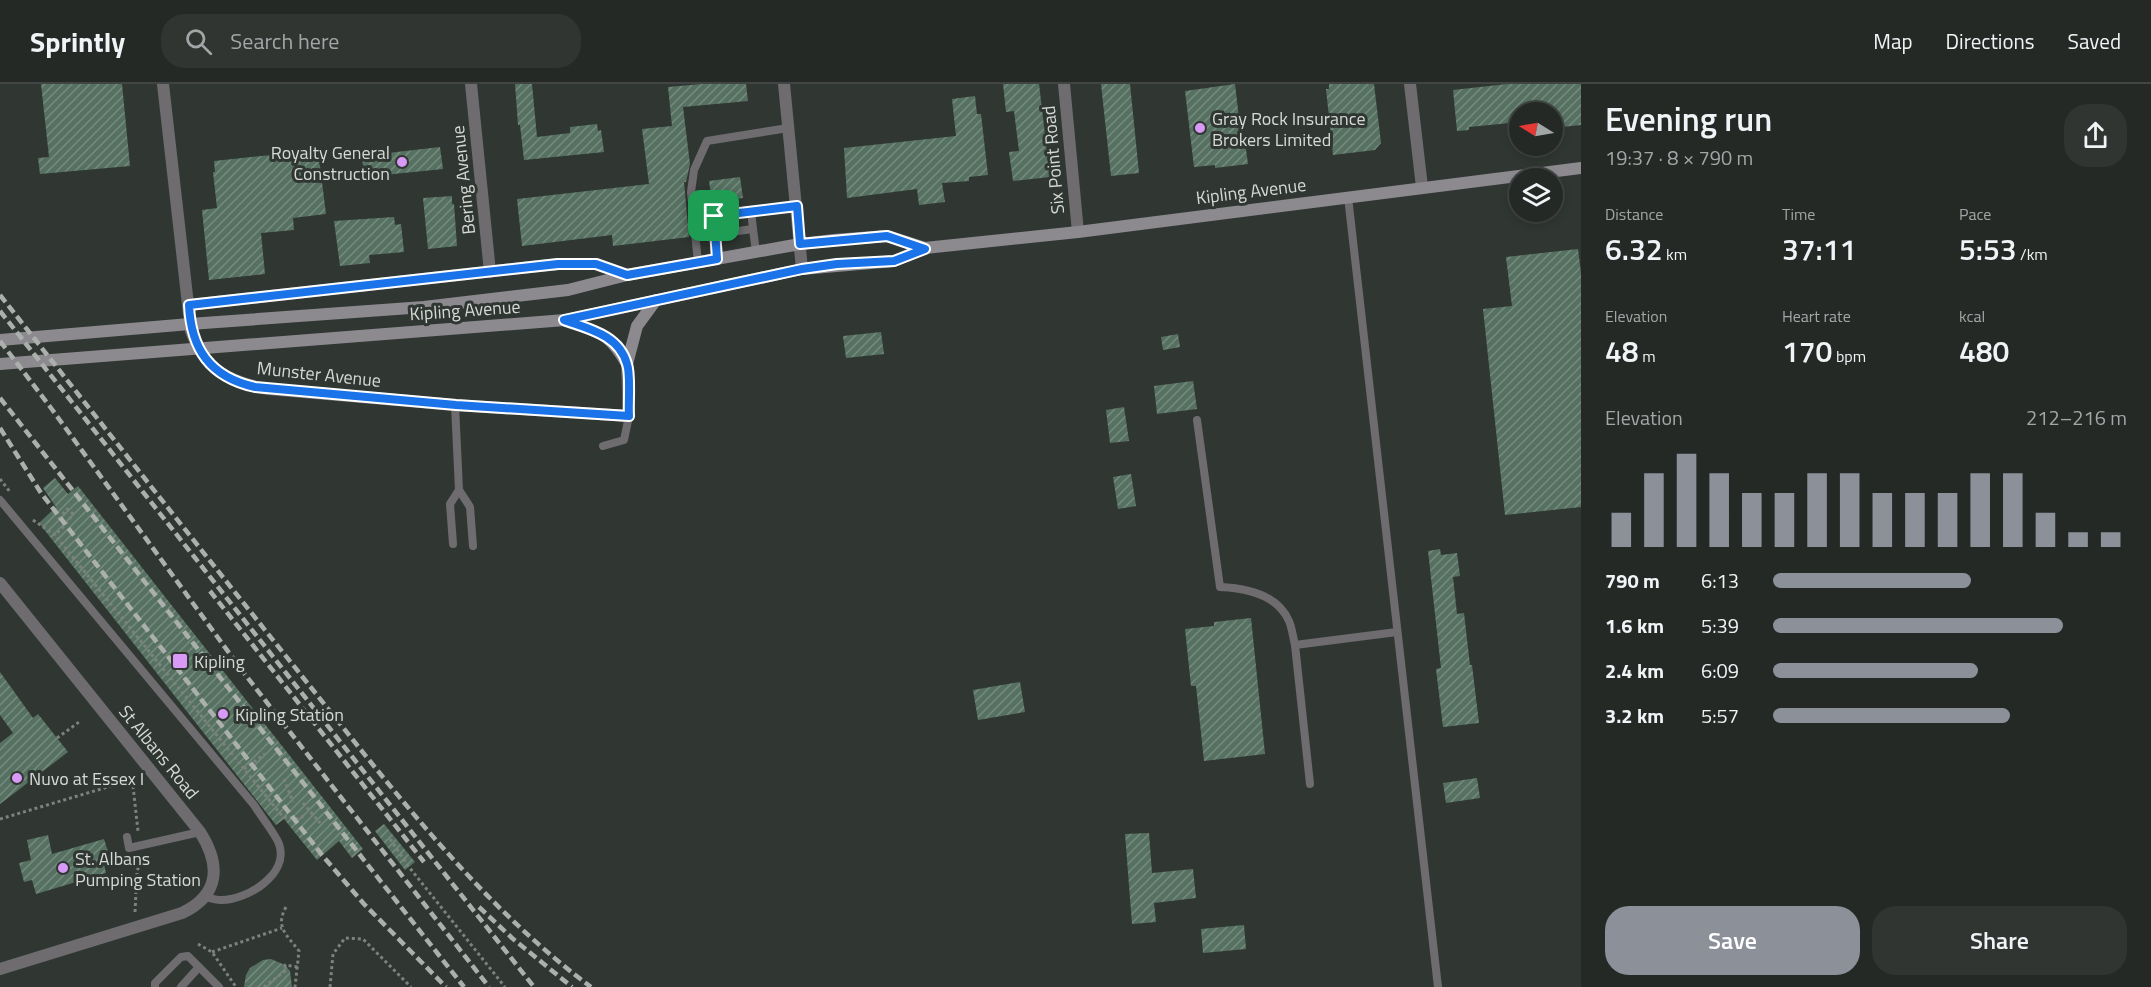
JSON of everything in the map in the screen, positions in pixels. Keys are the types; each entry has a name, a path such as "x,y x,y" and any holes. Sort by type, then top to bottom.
{"main road":[{"name":"Kipling Avenue","path":"0,364 564,320 802,269 837,264 894,261 925,249 1078,232 1581,168"},
{"name":"Kipling Avenue","path":"0,340 424,308 568,290 627,275 800,244 887,236 925,249"},
{"path":"627,364 637,326 656,300"},
{"path":"564,320 602,333 612,340 627,364"}],"street":[{"name":"Munster Avenue","path":"163,84 191,331 202,354 219,372 242,384 268,389 456,405 629,416"},
{"name":"Bering Avenue","path":"471,84 490,272"},
{"path":"784,84 802,269"},
{"name":"Six Point Road","path":"1064,84 1078,232"},
{"path":"1410,84 1422,187"},
{"name":"Kipling Avenue","path":"189,305 558,264 596,264 627,275"},
{"path":"627,364 629,416"},
{"name":"St Albans Road","path":"0,583 209,845 213,861 212,884 206,897"},
{"path":"0,969 182,913 196,906 206,897"}],"lane":[{"path":"698,263 691,192 694,170 707,141 789,128"},
{"path":"1348,197 1438,987"},
{"path":"717,259 714,216 797,206"},
{"path":"751,212 756,252"},
{"path":"715,234 753,229"},
{"path":"456,405 459,490 470,507 472,546"},
{"path":"603,446 624,440 629,416"},
{"path":"1197,420 1220,587 1239,588 1268,598 1280,609 1288,621 1295,645 1310,784"},
{"path":"453,544 450,504 459,490"},
{"path":"0,500 254,805 279,844 280,857 277,869 258,889 230,899 220,900 206,897"},
{"path":"1295,645 1397,632"},
{"path":"127,837 129,849 200,832"},
{"path":"155,987 155,982 181,957 188,956 219,987"},
{"path":"181,987 199,967"}],"path":[{"path":"0,479 12,494"},
{"path":"55,535 73,514 67,509 59,519"},
{"path":"54,513 65,525"},
{"path":"30,518 55,535 282,817 300,819 304,815"},
{"path":"57,738 79,722"},
{"path":"244,769 265,754"},
{"path":"284,778 293,802"},
{"path":"0,819 128,781"},
{"path":"303,803 320,823"},
{"path":"390,839 409,867 505,987"},
{"path":"286,906 280,918 282,928 299,951 296,987"},
{"path":"212,952 282,928"},
{"path":"330,987 333,954 345,938 363,939 411,987"},
{"path":"198,944 212,952 236,987"},
{"path":"266,986 285,970 285,965 298,967"}],"building":[{"path":"41,84 122,84 130,166 40,174 38,158 49,157"},
{"path":"515,84 532,84 537,137 570,133 570,127 597,124 598,131 601,130 604,152 524,160 520,125 518,125"},
{"path":"746,84 748,101 683,107 690,164 686,182 684,182 689,237 613,246 612,235 522,246 517,199 649,184 642,129 672,126 668,87"},
{"path":"1003,84 1039,84 1050,177 1013,181 1009,152 1019,151 1014,111 1006,112"},
{"path":"1101,84 1130,84 1139,173 1111,176"},
{"path":"1235,84 1241,135 1244,135 1248,164 1215,168 1215,165 1194,167 1185,91"},
{"path":"1329,84 1374,84 1381,143 1375,150 1333,155 1326,89 1329,89"},
{"path":"1507,84 1581,84 1581,125 1563,127 1563,102 1509,102 1509,123 1469,127 1469,130 1457,131 1453,90"},
{"path":"975,96 977,114 981,114 988,175 969,177 969,181 942,183 945,202 919,205 917,189 847,198 844,148 956,136 952,99"},
{"name":"Royalty General Construction","path":"440,147 443,169 364,177 362,156"},
{"path":"271,155 271,160 285,159 286,162 319,158 326,214 293,218 294,230 261,233 265,274 209,280 202,210 217,208 214,161"},
{"path":"740,177 743,198 712,202 709,181"},
{"path":"452,196 457,246 428,249 423,198"},
{"path":"394,217 395,225 401,224 404,252 369,255 370,263 340,266 334,221"},
{"path":"1578,249 1581,273 1581,507 1505,515 1483,309 1512,306 1506,257"},
{"path":"881,332 884,354 846,358 843,336"},
{"path":"1178,334 1180,347 1163,350 1161,337"},
{"path":"1193,381 1197,409 1157,414 1154,386"},
{"path":"1124,407 1129,441 1110,443 1106,410"},
{"path":"1131,474 1136,506 1118,509 1113,477"},
{"name":"Kipling Station","path":"55,478 68,494 78,486 363,849 352,858 339,841 317,860 284,819 276,825 39,523 56,507 43,488"},
{"path":"1440,549 1441,555 1457,553 1460,576 1453,577 1457,614 1464,613 1479,723 1443,727 1436,669 1441,668 1428,551"},
{"path":"1251,618 1265,754 1204,761 1196,686 1191,686 1185,629 1214,626 1214,622"},
{"name":"Nuvo at Essex I","path":"0,672 33,718 38,714 68,752 0,804 0,743 13,733 0,715"},
{"path":"1020,682 1025,712 978,720 973,690"},
{"path":"1477,778 1480,798 1446,803 1443,783"},
{"path":"384,824 415,862 405,870 375,831"},
{"path":"1149,833 1152,873 1193,869 1196,898 1154,903 1156,922 1132,924 1125,834"},
{"name":"St. Albans Pumping Station","path":"48,835 52,854 104,839 110,858 103,860 106,873 36,894 32,880 24,882 19,863 31,860 27,840"},
{"path":"1244,925 1246,949 1203,953 1201,929"},
{"path":"271,959 285,965 290,971 292,987 244,987 250,968 263,960"}],"railway":[{"path":"0,295 234,592 409,809 477,885 513,921 591,987"},
{"path":"0,311 534,987"},
{"path":"0,341 240,668 489,987"},
{"path":"0,398 464,987"},
{"path":"0,428 41,493 322,855 364,904 446,987"},
{"path":"210,591 424,862"},
{"path":"479,907 512,938 572,987"}],"place":[{"name":"Gray Rock Insurance Brokers Limited","path":"1200,128"},
{"name":"Royalty General Construction","path":"402,162"},
{"name":"Kipling","path":"180,661"},
{"name":"Kipling Station","path":"223,714"},
{"name":"Nuvo at Essex I","path":"17,778"},
{"name":"St. Albans Pumping Station","path":"63,868"}],"route":[{"path":"797,206 800,244 887,236 925,249 894,261 837,264 774,274 564,320 602,333 612,340 627,364 629,416 456,405 255,387 242,384 219,372 202,354 191,331 189,305 558,264 596,264 627,275 717,259 714,216 797,206"}]}
